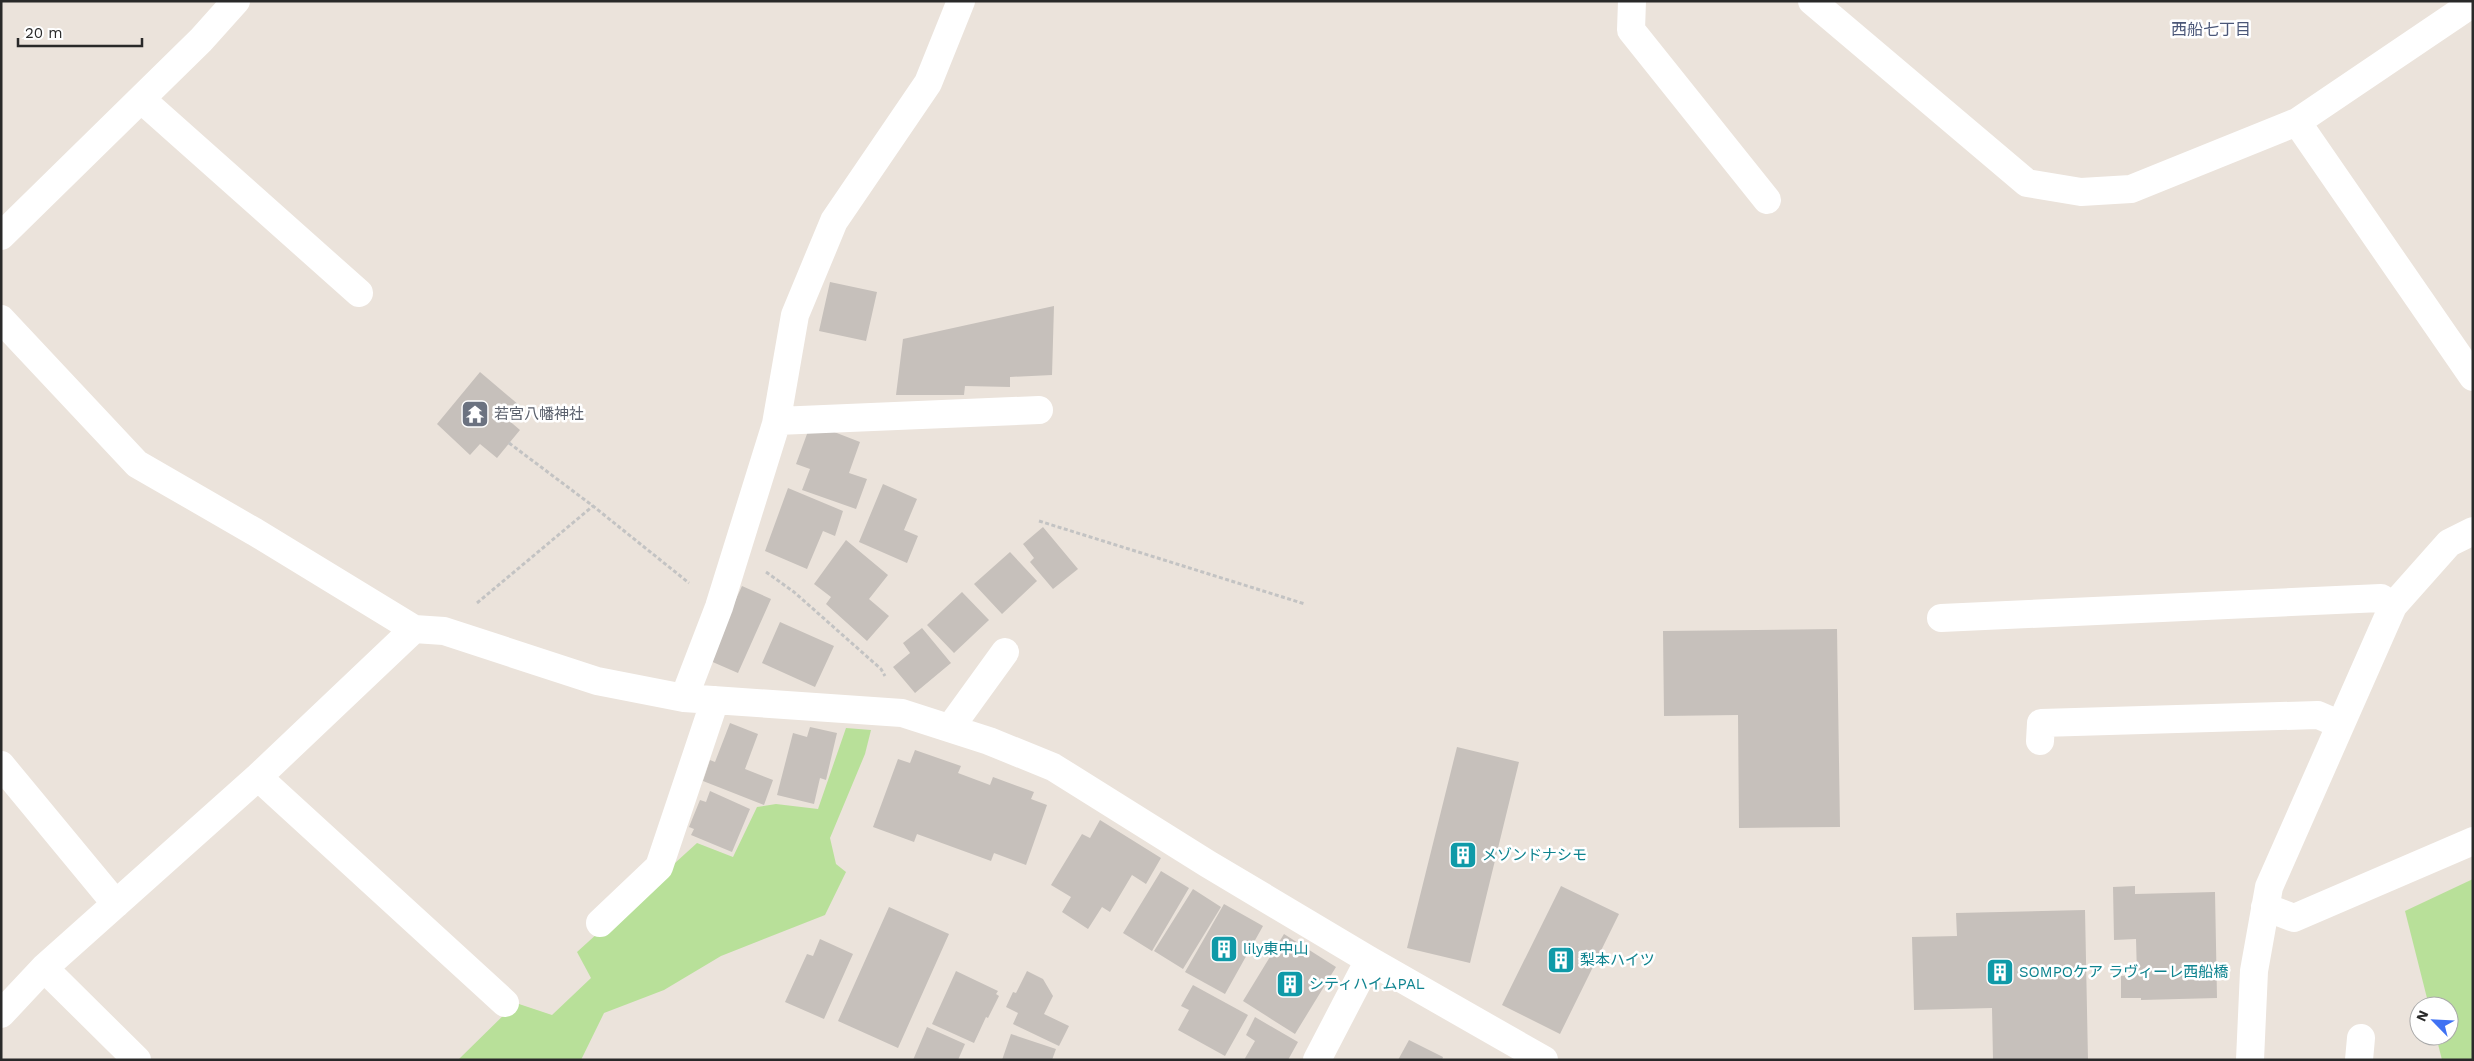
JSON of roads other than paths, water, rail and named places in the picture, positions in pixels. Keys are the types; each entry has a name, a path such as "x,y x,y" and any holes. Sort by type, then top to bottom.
{"street":[{"path":"1,236 141,99 236,1"},
{"path":"684,698 738,551 777,421 795,315 834,221 928,83 961,1"},
{"path":"1632,1 1631,30 1767,200"},
{"path":"1812,1 2027,183 2081,192 2131,189 2297,122 2473,3"},
{"path":"141,99 360,293"},
{"path":"2297,122 2473,377"},
{"path":"1,319 138,464 414,629 444,631 597,681 684,698 902,713 989,741 1053,767 1216,869 1369,960 1544,1060"},
{"path":"777,421 1039,410"},
{"path":"2250,1060 2254,971 2269,886 2339,724 2394,606 2449,543 2473,531"},
{"path":"1941,618 2380,598 2394,606"},
{"path":"5,1002 258,777 414,629"},
{"path":"950,728 1005,652"},
{"path":"600,924 659,867 715,700"},
{"path":"2040,741 2041,723 2318,715 2339,724"},
{"path":"1,765 116,904"},
{"path":"258,777 505,1003"},
{"path":"2265,908 2294,918 2473,841"},
{"path":"1317,1060 1369,960"},
{"path":"44,968 137,1060"}],"place":[{"name":"若宮八幡神社","path":"475,414"},
{"name":"メゾンドナシモ","path":"1463,855"},
{"name":"lily東中山","path":"1224,949"},
{"name":"梨本ハイツ","path":"1561,960"},
{"name":"SOMPOケア ラヴィーレ西船橋","path":"2000,972"},
{"name":"シティハイムPAL","path":"1290,984"}],"district":[{"name":"西船七丁目","path":"2211,29"}]}
